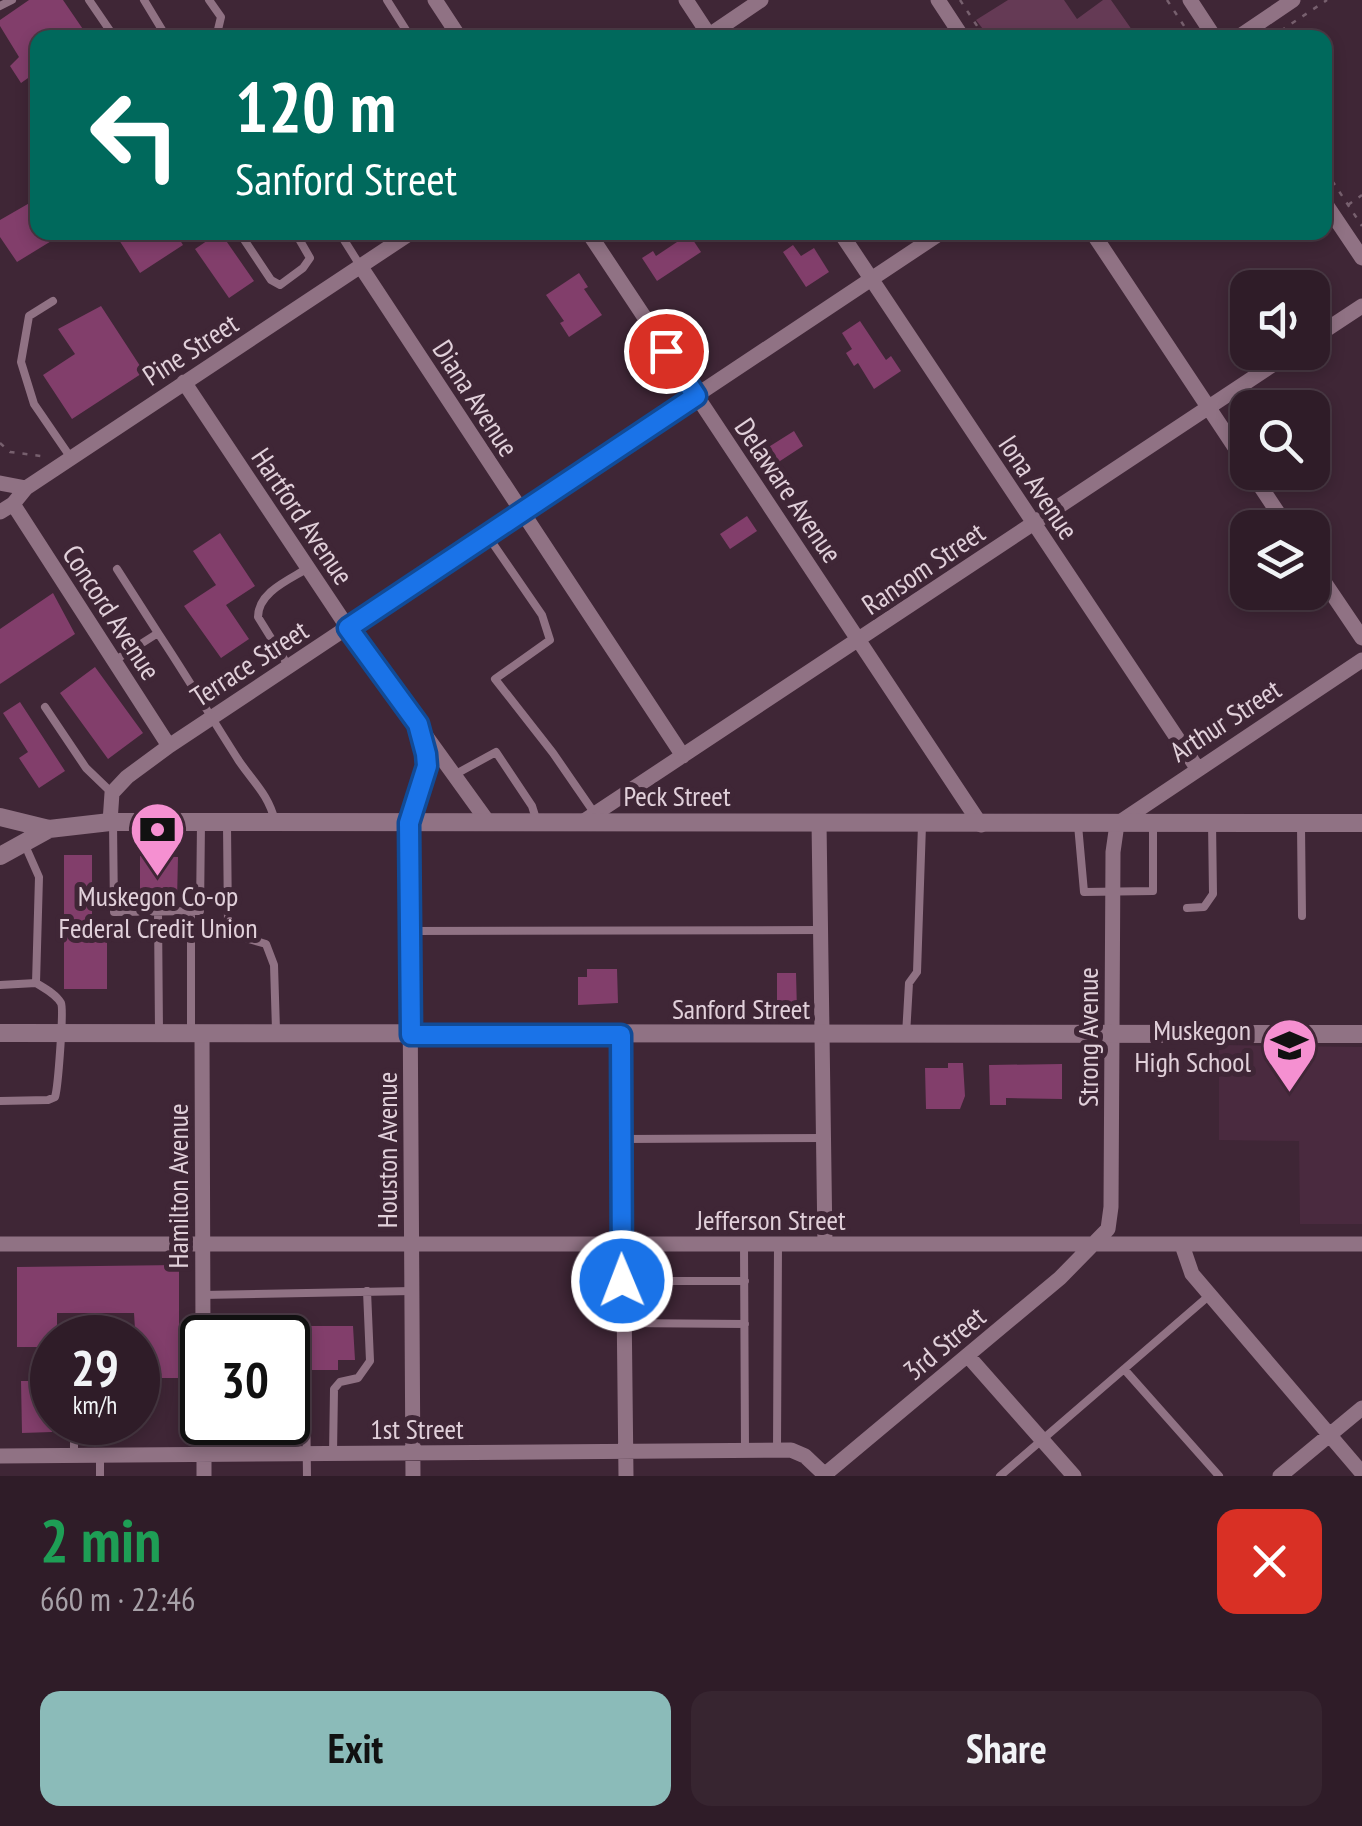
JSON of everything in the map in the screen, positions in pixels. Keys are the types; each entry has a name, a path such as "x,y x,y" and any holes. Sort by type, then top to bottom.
{"street":[{"path":"435,0 455,30"},
{"path":"686,0 704,30"},
{"path":"718,30 761,0"},
{"path":"938,0 958,30"},
{"path":"1190,0 1210,30"},
{"path":"1250,30 1293,0"},
{"path":"1332,213 1362,258"},
{"name":"Pine Street","path":"7,508 26,488 70,458 400,240"},
{"name":"Delaware Avenue","path":"593,240 981,825"},
{"name":"Iona Avenue","path":"845,240 1197,768"},
{"name":"Terrace Street","path":"112,793 126,777 168,746 930,240"},
{"path":"1097,240 1230,441"},
{"name":"Diana Avenue","path":"360,267 683,756"},
{"path":"1330,327 1362,306"},
{"name":"Ransom Street","path":"588,818 1265,370"},
{"name":"Hartford Avenue","path":"184,382 348,628 488,822"},
{"path":"0,483 26,488"},
{"name":"Concord Avenue","path":"7,508 168,746"},
{"path":"1330,591 1362,638"},
{"name":"Arthur Street","path":"1117,824 1362,660"},
{"name":"Hartford Avenue","path":"409,823 427,766 418,724"},
{"path":"112,793 112,822"},
{"path":"0,817 49,828"},
{"name":"Peck Street","path":"0,856 49,828 112,822 537,822 588,818 981,825 1362,822"},
{"path":"819,822 825,1244"},
{"name":"Houston Avenue","path":"409,823 413,1476"},
{"name":"Strong Avenue","path":"1094,1245 1108,1229 1112,1208 1112,891 1117,824"},
{"name":"Sanford Street","path":"0,1033 1362,1034"},
{"name":"Hamilton Avenue","path":"196,1034 202,1315"},
{"path":"621,1035 626,1476"},
{"name":"Jefferson Street","path":"0,1244 1362,1244"},
{"name":"3rd Street","path":"824,1475 1060,1278 1094,1245"},
{"path":"1182,1245 1192,1274 1362,1473"},
{"path":"968,1356 1074,1476"},
{"path":"1280,1476 1362,1408"},
{"path":"204,1445 204,1476"},
{"name":"1st Street","path":"0,1456 778,1450 796,1451 824,1475"}],"lane":[{"path":"88,0 109,30"},
{"path":"144,0 162,30"},
{"path":"209,0 221,17 218,30"},
{"path":"387,0 406,30"},
{"path":"244,240 270,280 280,285 310,258 300,240"},
{"path":"344,240 360,267"},
{"path":"53,301 29,316 20,362 34,404 70,458"},
{"path":"486,535 542,615 550,640 494,680 553,753 588,818"},
{"path":"290,667 258,617 258,608 262,598 308,568"},
{"path":"117,569 239,760 269,800 275,823"},
{"path":"114,661 158,633"},
{"path":"45,707 86,768 112,793"},
{"path":"454,775 496,752 532,806 537,822"},
{"path":"112,822 114,912 195,911"},
{"path":"196,1034 195,911 201,822"},
{"path":"1078,825 1084,892 1153,891 1154,822"},
{"path":"1187,908 1204,908 1213,894 1212,822"},
{"path":"1301,822 1302,916"},
{"path":"227,823 228,924 235,935 266,944 274,965 276,1034"},
{"path":"906,1034 909,982 917,972 922,824"},
{"path":"24,843 38,877 36,983"},
{"path":"158,912 159,1034"},
{"path":"412,931 819,930"},
{"path":"0,985 36,983 63,1007 59,1086 55,1097 0,1100"},
{"path":"621,1140 824,1138"},
{"path":"744,1244 745,1450"},
{"path":"778,1244 778,1450"},
{"path":"622,1281 745,1282"},
{"path":"333,1454 334,1388 340,1382 358,1378 370,1361 367,1291"},
{"path":"202,1294 412,1291"},
{"path":"1000,1476 1210,1294"},
{"path":"623,1323 745,1324"},
{"path":"1124,1369 1219,1476"},
{"path":"74,1445 74,1456"},
{"path":"307,1445 308,1476"},
{"path":"100,1456 100,1476"}],"path":[{"path":"960,0 980,30"},
{"path":"1167,0 1187,30"},
{"path":"1282,30 1327,0"},
{"path":"1332,181 1362,226"},
{"path":"1348,205 1362,196"},
{"path":"0,443 10,452 41,456"}],"shaded area":[{"path":"1008,0 1064,0 1077,19 1103,0 1111,0 1132,30 984,30 976,20"},
{"name":"Muskegon High School","path":"1219,1045 1362,1047 1362,1224 1300,1224 1299,1141 1219,1140"}],"building":[{"path":"29,0 63,0 84,30 30,30 30,77 21,83 10,66 19,57 0,20"},
{"path":"30,203 30,240 53,240 17,262 0,237 0,220"},
{"path":"119,240 180,240 183,245 140,273"},
{"path":"208,240 226,240 254,281 229,298 195,249"},
{"path":"680,240 693,240 701,252 657,281 642,258 653,251 656,256"},
{"path":"793,245 801,256 814,248 829,272 806,287 783,252"},
{"path":"579,273 588,287 584,289 602,315 569,337 560,323 564,321 546,295"},
{"path":"101,306 144,372 72,419 43,375 75,354 58,329"},
{"path":"860,321 886,360 891,356 901,371 874,389 858,363 854,366 846,353 852,349 842,333"},
{"path":"794,431 803,446 777,463 767,448"},
{"path":"747,516 757,531 730,549 720,534"},
{"path":"220,533 255,586 226,605 249,639 221,658 184,606 216,585 193,551"},
{"path":"53,593 75,634 0,684 0,629"},
{"path":"95,667 143,733 108,759 60,693"},
{"path":"20,702 65,771 39,788 19,758 28,752 3,713"},
{"path":"64,855 92,855 92,932 107,932 107,989 64,989"},
{"path":"140,856 178,857 177,900 140,899"},
{"path":"587,969 617,969 618,1003 578,1005 578,977 587,977"},
{"path":"777,973 796,973 797,1011 777,1011"},
{"path":"948,1063 963,1063 965,1096 960,1109 926,1109 925,1068 948,1068"},
{"path":"1062,1064 1062,1099 1006,1098 1006,1105 990,1105 989,1065"},
{"path":"179,1265 179,1378 160,1378 160,1315 30,1315 30,1347 17,1347 17,1267"},
{"path":"310,1326 353,1326 355,1360 338,1360 338,1370 310,1370"},
{"path":"21,1381 30,1381 30,1433 22,1433"}],"place":[{"name":"Muskegon Co-op Federal Credit Union","path":"158,878"},
{"name":"Muskegon High School","path":"1290,1094"}],"route":[{"path":"622,1281 621,1035 411,1035 409,823 427,766 426,754 418,724 348,628 696,396 666,351"}]}
